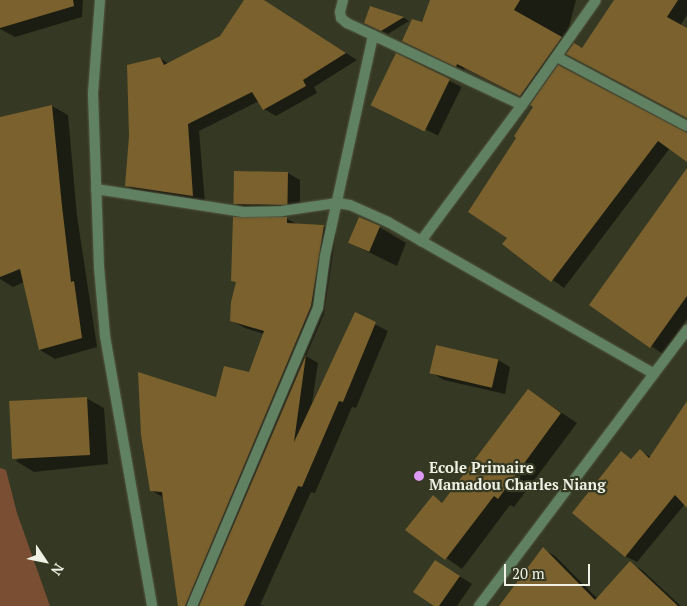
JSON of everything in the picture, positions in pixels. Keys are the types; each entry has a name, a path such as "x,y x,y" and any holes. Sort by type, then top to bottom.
{"street":[{"path":"100,0 93,94 96,189 105,336 152,606"},
{"path":"343,0 340,12 341,18 522,105"},
{"path":"420,241 522,105 596,0"},
{"path":"192,606 318,308 324,256 373,35"},
{"path":"557,57 687,126"},
{"path":"96,189 243,212 282,212 337,203 370,212 654,374"},
{"path":"479,606 687,330"}],"shaded area":[{"path":"0,468 6,470 17,513 50,606 0,606"}],"building":[{"path":"0,0 73,0 74,6 0,28"},
{"path":"244,0 264,0 346,53 303,80 306,86 263,110 252,92 188,124 193,196 125,186 129,136 127,65 160,57 164,65 220,36"},
{"path":"430,0 520,0 514,10 562,37 520,96 457,64 456,67 402,41 412,19 422,22"},
{"path":"614,0 678,0 667,17 687,28 687,118 566,54 574,43 582,48"},
{"path":"370,6 404,17 381,31 364,23"},
{"path":"396,53 450,79 425,131 371,105"},
{"path":"558,65 687,133 687,162 658,141 551,282 502,244 507,238 468,212 516,138 514,136 533,107 530,105"},
{"path":"52,105 71,282 74,281 82,338 39,350 20,269 0,277 0,117"},
{"path":"687,168 687,296 650,348 589,305"},
{"path":"234,171 288,172 287,205 233,204"},
{"path":"233,217 287,217 287,223 324,225 311,306 185,606 178,606 162,492 150,491 141,435 138,372 216,397 224,366 249,372 264,331 230,321 231,302 236,282 231,281"},
{"path":"359,217 380,226 369,252 348,243"},
{"path":"355,312 376,322 343,402 339,401 302,487 298,486 244,606 199,606 306,355 294,442"},
{"path":"436,345 498,359 492,388 429,373"},
{"path":"528,389 561,413 498,499 494,496 445,560 405,530 433,495 442,503"},
{"path":"87,397 90,455 12,459 9,401"},
{"path":"687,401 687,508 675,495 625,557 572,513 621,451 631,459 640,449 649,458"},
{"path":"543,547 595,600 630,561 678,606 499,606"},
{"path":"435,560 460,576 439,606 434,606 413,592"}],"place":[{"name":"Ecole Primaire Mamadou Charles Niang","path":"419,476"}]}
